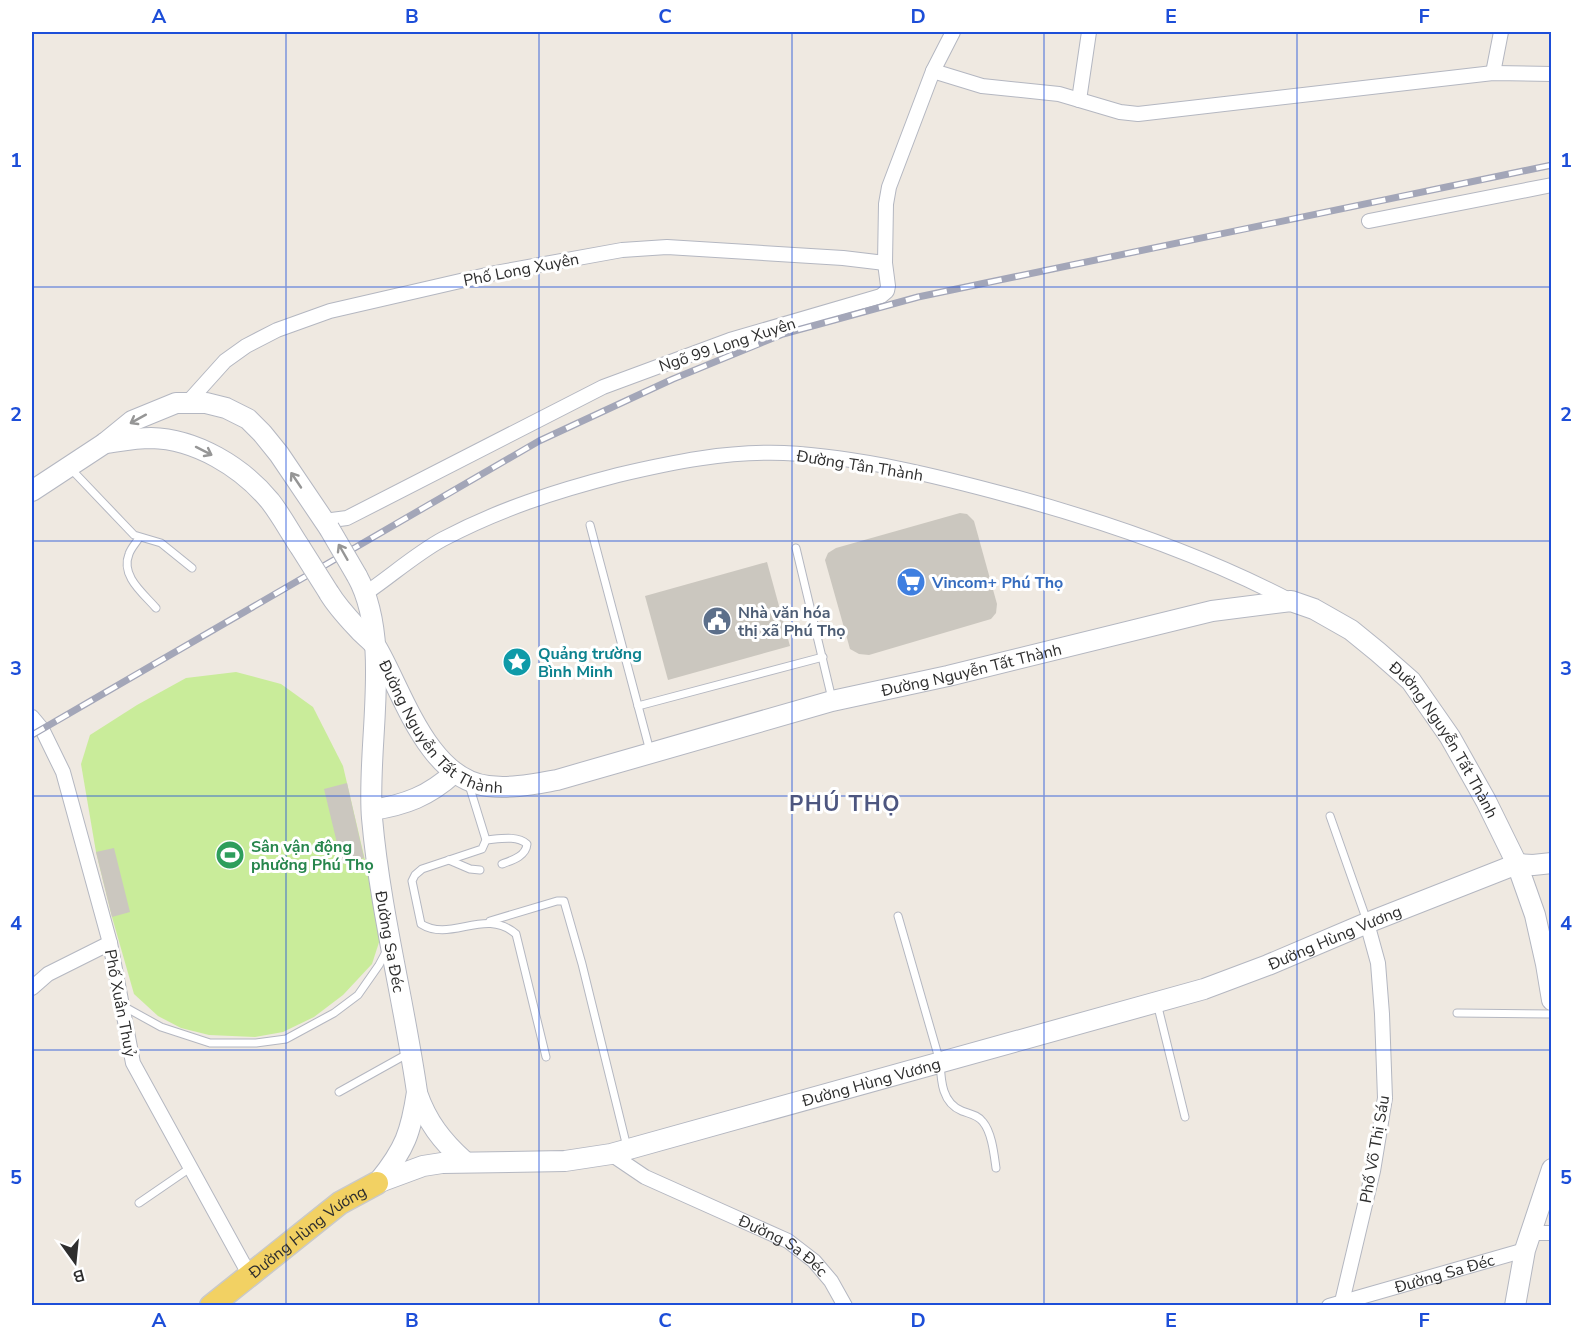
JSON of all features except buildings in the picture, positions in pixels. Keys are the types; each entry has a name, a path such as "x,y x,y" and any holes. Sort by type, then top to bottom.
{"main road":[{"path":"32,491 105,443 132,421 176,403 189,401 226,408 248,419 279,454 326,524 362,585"},
{"name":"Đường Nguyễn Tất Thành","path":"105,443 151,438 198,447 224,462 253,484 270,501 338,608 375,646"},
{"name":"Đường Nguyễn Tất Thành","path":"362,585 375,646 412,718 429,743 461,777 486,786 511,787 556,780 832,701 948,676 1212,611 1291,601 1314,609 1351,630 1411,681 1450,737 1486,801 1517,864 1535,915 1551,1000"},
{"name":"Đường Sa Đéc","path":"375,646 372,810 376,854 391,942 417,1092 422,1108 438,1136 464,1161"},
{"path":"372,810 393,807 425,796 441,785 461,777"},
{"name":"Đường Hùng Vương","path":"211,1305 340,1203 377,1183 423,1166 464,1161 565,1161 619,1151 1204,989 1517,864 1550,866"},
{"name":"Đường Sa Đéc","path":"377,1183 400,1154 405,1143 411,1129 417,1092"},
{"path":"1515,1305 1528,1242 1551,1169"}],"street":[{"name":"Ngõ 99 Long Xuyên","path":"326,524 347,518 603,387 730,340 880,296 887,291 886,204 889,187 933,71 953,32"},
{"path":"1079,100 1089,32"},
{"path":"1493,73 1502,32"},
{"path":"933,71 982,86 1053,93 1120,112 1138,114 1493,73 1551,74"},
{"path":"1369,221 1551,185"},
{"name":"Phố Long Xuyên","path":"189,401 225,361 246,346 277,330 330,311 495,273 622,250 667,247 843,258 885,263"},
{"name":"Đường Tân Thành","path":"362,585 441,540 519,504 555,491 658,465 724,454 782,453 835,458 946,479 1067,511 1189,554 1259,584 1291,601"},
{"name":"Phố Xuân Thuỷ","path":"32,717 42,729 63,772 110,943 133,1063 249,1274"},
{"name":"Phố Võ Thị Sáu","path":"1337,1304 1373,1171 1385,1098 1383,1014 1378,963 1367,923"},
{"path":"32,988 48,974 110,943"},
{"name":"Đường Sa Đéc","path":"619,1151 645,1177 788,1241 814,1261 831,1281 846,1305"},
{"name":"Đường Sa Đéc","path":"1337,1304 1551,1233"}],"lane":[{"path":"69,467 134,535 167,546 192,568"},
{"path":"591,525 651,753"},
{"path":"140,538 128,554 127,565 132,581 156,608"},
{"path":"796,548 832,701"},
{"path":"638,706 823,657"},
{"path":"461,777 486,840 482,849 422,869 415,875 412,881 421,924 431,930 483,923 557,901 564,902 582,963 619,1151"},
{"path":"1330,816 1367,923"},
{"path":"486,840 513,838 525,841 527,844 523,854 502,864"},
{"path":"449,860 470,869 480,870"},
{"path":"898,916 940,1062 942,1085 947,1099 955,1108 978,1117 986,1124 996,1168"},
{"path":"483,923 499,924 516,934 546,1057"},
{"path":"121,1006 161,1027 210,1043 256,1043 286,1039 334,1013 358,995 379,965 391,942"},
{"path":"1157,1002 1185,1117"},
{"path":"1457,1012 1551,1014"},
{"path":"339,1092 411,1052"},
{"path":"139,1203 190,1168"}],"green space":[{"name":"Sân vận động phường Phú Thọ","path":"236,672 281,684 313,707 343,766 382,933 372,964 343,995 314,1017 283,1032 255,1037 209,1035 181,1028 158,1016 134,994 96,852 81,764 90,735 137,705 186,678"}],"railway":[{"path":"32,735 539,441 673,379 783,334 918,297 1552,165"}],"place":[{"name":"Vincom+ Phú Thọ","path":"911,582"},
{"name":"Nhà văn hóa thị xã Phú Thọ","path":"717,621"},
{"name":"Quảng trường Bình Minh","path":"517,662"},
{"name":"Sân vận động phường Phú Thọ","path":"230,855"}],"district":[{"name":"PHÚ THỌ","path":"845,803"}]}
